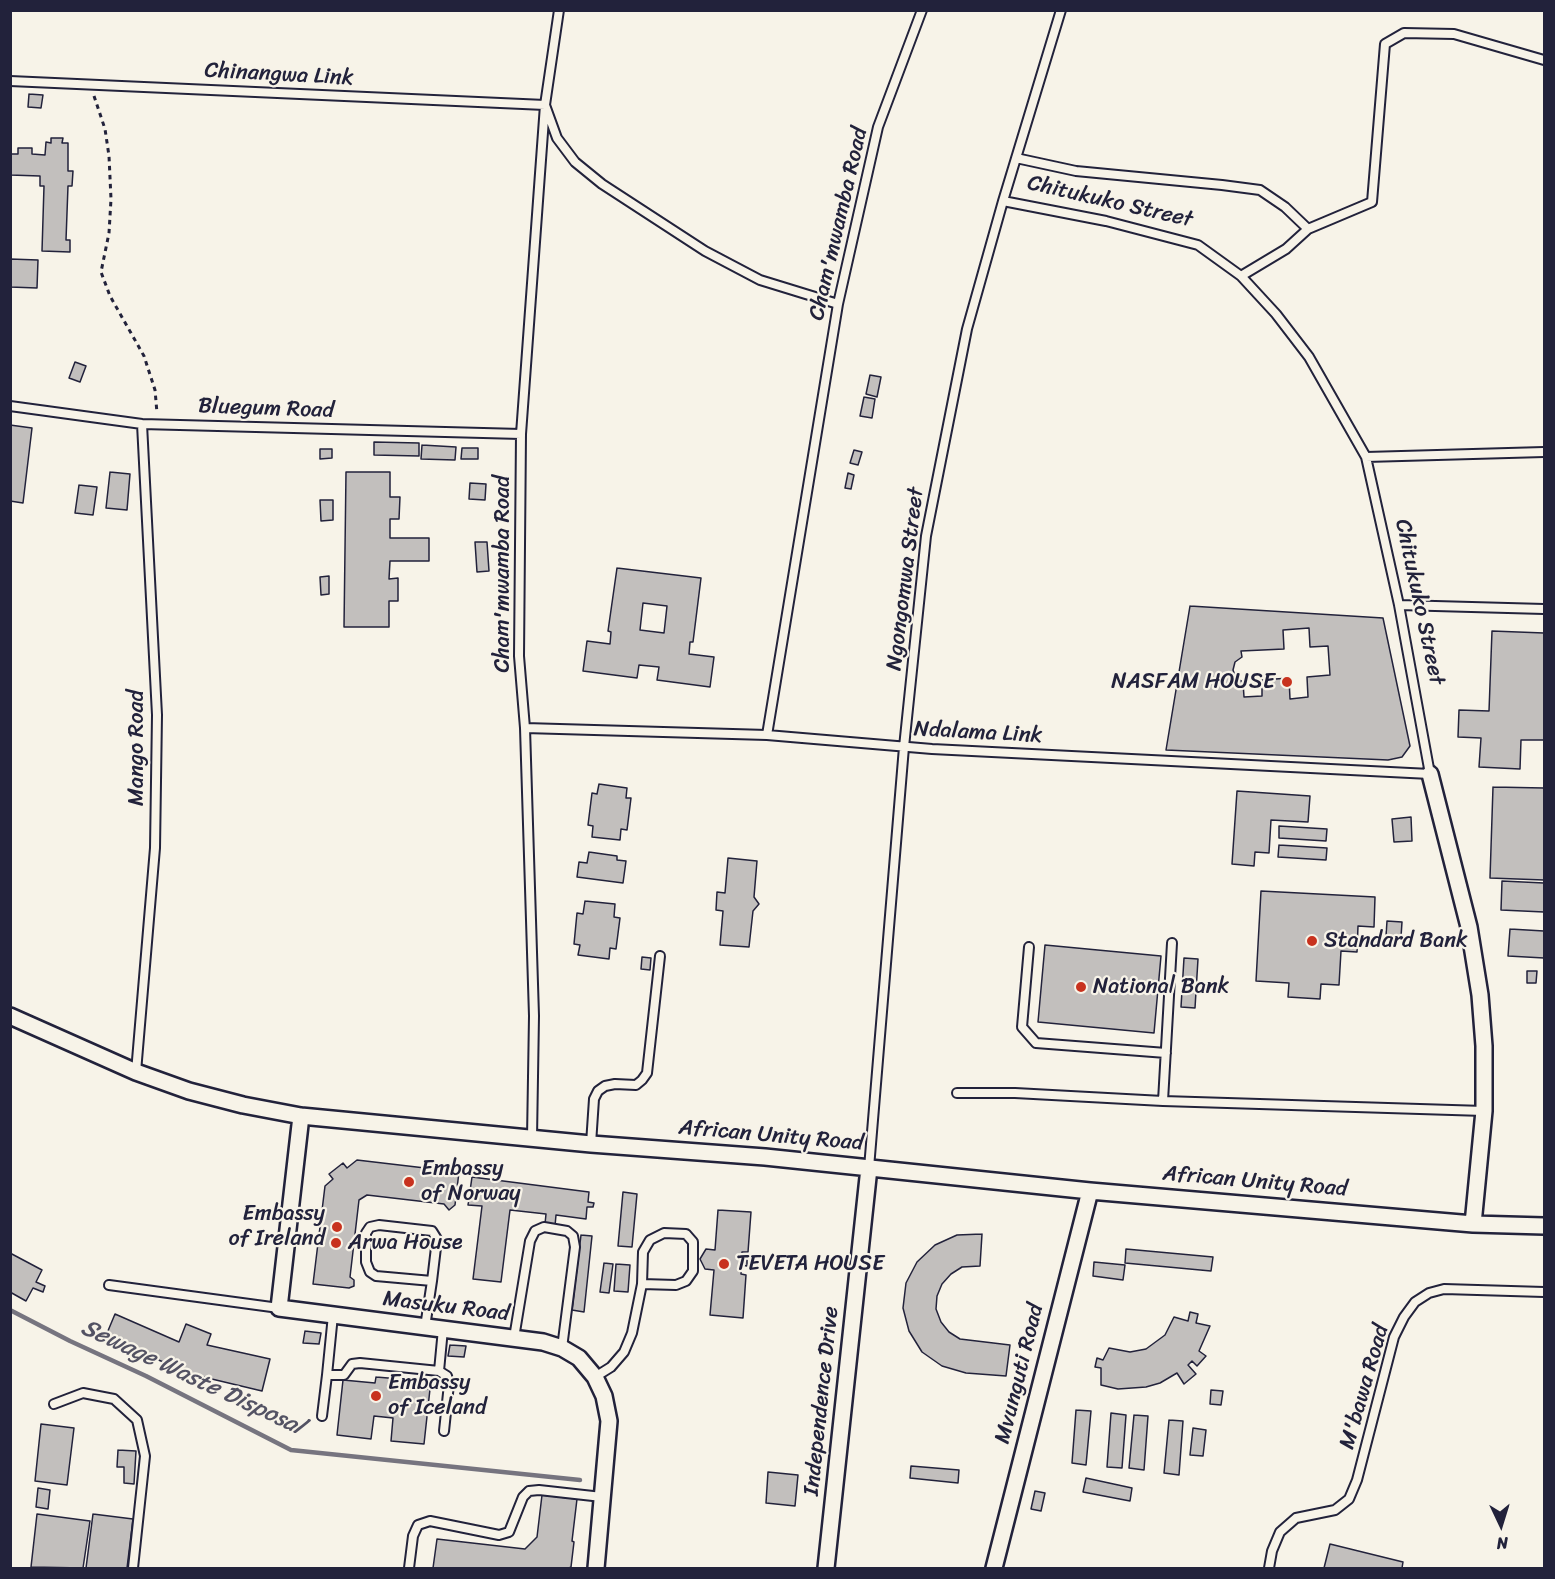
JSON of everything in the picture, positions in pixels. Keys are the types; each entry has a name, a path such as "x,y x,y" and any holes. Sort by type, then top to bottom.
{"street":[{"name":"Chitukuko Street","path":"1430,774 1469,927 1480,995 1484,1046 1484,1111 1473,1224"},
{"name":"African Unity Road","path":"10,1016 136,1072 189,1091 243,1105 301,1116 869,1168 1090,1191 1473,1224 1545,1226"},
{"path":"279,1308 301,1116"},
{"name":"Independence Drive","path":"826,1569 869,1168"},
{"name":"Mvunguti Road","path":"994,1569 1090,1191"},
{"name":"Masuku Road","path":"279,1308 543,1342 562,1348 579,1358 595,1377 604,1396 609,1421 596,1569"}],"lane":[{"name":"Cham'mwamba Road","path":"532,1138 534,1016 525,728 519,656 521,434 545,105 559,10"},
{"name":"Cham'mwamba Road","path":"767,735 838,304 878,127 922,10"},
{"name":"Ngongomwa Street","path":"869,1168 904,747 926,536 967,329 1061,10"},
{"path":"1241,276 1287,249 1308,229 1372,202 1385,44 1404,33 1454,34 1545,60"},
{"name":"Chinangwa Link","path":"10,81 545,105"},
{"path":"545,105 557,138 575,162 602,184 705,251 760,280 838,304"},
{"path":"1016,158 1076,171 1260,190 1285,207 1308,229"},
{"name":"Chitukuko Street","path":"1003,201 1106,221 1198,244 1241,276 1276,314 1309,357 1366,457 1399,605 1430,774"},
{"name":"Bluegum Road","path":"10,406 142,424 521,434"},
{"name":"Mango Road","path":"136,1072 155,848 157,716 142,424"},
{"path":"1366,457 1545,452"},
{"path":"1399,605 1545,609"},
{"name":"Ndalama Link","path":"525,728 767,735 904,747 1430,774"},
{"path":"1162,1101 1172,943"},
{"path":"1029,947 1022,1027 1036,1043 1166,1053"},
{"path":"591,1144 594,1099 598,1091 605,1086 615,1084 636,1085 647,1073 660,956"},
{"path":"957,1094 1015,1093 1162,1101 1484,1111"},
{"path":"425,1327 432,1281 437,1239 432,1231 379,1225 370,1227 366,1233 366,1262 370,1272 376,1276 432,1281"},
{"path":"514,1338 530,1241 535,1231 544,1227 567,1231 573,1236 575,1247 562,1348"},
{"path":"595,1377 611,1367 624,1352 632,1333 642,1284 643,1251 650,1240 663,1233 686,1234 693,1242 693,1271 686,1281 676,1285 642,1284"},
{"path":"109,1285 279,1308"},
{"name":"M'bawa Road","path":"1269,1569 1272,1551 1280,1532 1296,1518 1335,1510 1350,1499 1394,1337 1415,1302 1429,1293 1444,1289 1545,1292"},
{"path":"322,1416 333,1315"},
{"path":"439,1371 443,1329"},
{"path":"327,1375 344,1375 352,1364 360,1362 439,1371 447,1376 449,1384 444,1431"},
{"path":"54,1404 83,1393 114,1399 137,1420 145,1456 133,1569"},
{"path":"409,1569 413,1536 418,1525 430,1521 499,1535 509,1532 523,1497 529,1491 539,1490 602,1497"}],"path":[{"path":"90,84 105,129 109,156 110,211 101,272 110,296 144,356 155,390 158,424"}],"building":[{"path":"29,94 43,95 41,108 28,107"},
{"path":"51,138 63,138 62,143 68,143 68,171 73,171 72,186 68,186 66,240 70,240 70,252 42,251 44,186 40,186 40,176 10,175 10,154 18,154 18,148 32,148 32,154 45,155 46,142 51,143"},
{"path":"10,259 38,260 37,288 10,287"},
{"path":"75,362 86,366 80,382 69,378"},
{"path":"870,375 881,377 877,397 866,394"},
{"path":"864,397 875,399 872,418 860,416"},
{"path":"10,425 32,428 23,503 10,501"},
{"path":"374,442 419,443 419,456 374,455"},
{"path":"422,445 456,447 455,460 421,459"},
{"path":"462,448 478,448 478,459 461,459"},
{"path":"320,449 332,449 332,458 320,459"},
{"path":"854,450 862,452 858,465 850,463"},
{"path":"110,472 130,474 127,510 106,508"},
{"path":"346,472 390,472 390,497 400,497 399,519 390,519 390,538 429,538 429,561 390,561 389,579 398,578 398,601 389,601 389,627 344,627"},
{"path":"848,473 854,475 851,489 845,488"},
{"path":"470,483 486,484 485,500 469,499"},
{"path":"79,485 97,487 93,515 75,513"},
{"path":"320,500 333,500 333,520 321,521"},
{"path":"475,542 487,542 489,571 477,572"},
{"path":"617,568 701,578 693,642 690,642 689,654 714,657 710,687 657,680 659,667 639,665 637,678 583,671 587,641 610,644 611,632 608,631","holes":["643,603 667,606 664,633 640,630"]},
{"path":"329,576 329,594 321,595 320,577"},
{"name":"NASFAM HOUSE","path":"1190,606 1383,618 1410,746 1402,757 1388,760 1166,750"},
{"path":"1309,628 1310,647 1328,646 1330,675 1307,677 1308,697 1290,699 1289,678 1262,680 1262,696 1244,697 1243,682 1236,678 1233,670 1235,662 1242,657 1241,651 1284,649 1283,630"},
{"path":"1492,631 1544,633 1544,740 1521,740 1520,769 1479,767 1481,738 1458,737 1459,710 1489,711"},
{"path":"599,784 627,788 626,798 631,798 627,830 621,829 620,840 592,837 593,826 588,825 592,793 597,794"},
{"path":"1493,787 1544,788 1544,880 1490,878"},
{"path":"1237,791 1310,796 1308,822 1271,820 1269,853 1255,852 1254,866 1232,864"},
{"path":"1411,817 1412,841 1394,842 1392,819"},
{"path":"1279,826 1327,829 1326,841 1279,838"},
{"path":"1279,845 1327,848 1326,860 1278,857"},
{"path":"589,852 617,856 617,860 626,861 623,883 577,877 579,862 587,863"},
{"path":"728,858 757,861 754,897 759,904 753,911 749,947 720,945 723,911 716,910 717,892 725,893"},
{"path":"1502,881 1544,883 1544,912 1501,910"},
{"path":"1261,891 1375,897 1374,927 1358,926 1357,952 1341,951 1339,985 1321,984 1320,999 1288,997 1289,983 1256,981"},
{"path":"585,901 615,904 614,917 620,918 616,949 610,948 609,959 578,955 580,945 574,944 577,913 583,914"},
{"path":"1387,921 1402,922 1401,937 1386,936"},
{"path":"1510,929 1544,931 1544,958 1508,956"},
{"path":"1045,945 1161,956 1154,1033 1038,1022"},
{"path":"642,957 651,958 650,970 641,969"},
{"path":"1184,958 1198,959 1195,1008 1181,1007"},
{"path":"1527,971 1537,971 1536,983 1527,983"},
{"name":"Arwa House","path":"357,1160 459,1172 455,1205 449,1210 444,1204 367,1195 359,1200 350,1277 354,1280 354,1286 349,1288 313,1284 325,1186 333,1179 329,1174 343,1163 347,1168"},
{"path":"472,1177 589,1192 588,1202 594,1203 593,1207 587,1207 586,1219 556,1215 555,1226 545,1224 546,1214 510,1210 501,1282 473,1279 482,1206 468,1205"},
{"path":"623,1192 637,1194 632,1247 618,1246"},
{"name":"TEVETA HOUSE","path":"718,1210 751,1212 748,1252 742,1252 742,1259 747,1260 747,1266 741,1265 741,1274 746,1275 743,1318 710,1315 714,1270 705,1269 700,1259 706,1249 715,1250"},
{"path":"982,1234 980,1266 962,1267 951,1274 942,1284 937,1296 936,1309 941,1322 949,1332 960,1339 1010,1345 1006,1376 966,1373 942,1366 922,1352 909,1331 903,1308 906,1283 917,1262 935,1245 957,1235"},
{"path":"581,1235 592,1236 584,1312 572,1310"},
{"path":"1126,1249 1213,1257 1211,1271 1125,1263"},
{"path":"10,1253 42,1270 36,1282 45,1286 43,1292 33,1288 26,1301 10,1292"},
{"path":"1094,1262 1125,1265 1123,1280 1093,1276"},
{"path":"604,1263 613,1264 609,1293 600,1292"},
{"path":"616,1264 630,1265 628,1292 614,1291"},
{"path":"1190,1312 1198,1314 1196,1323 1210,1326 1199,1351 1206,1356 1197,1366 1192,1361 1188,1365 1196,1374 1184,1384 1177,1373 1160,1383 1146,1387 1118,1389 1101,1385 1101,1368 1095,1367 1097,1358 1103,1360 1109,1348 1130,1352 1146,1349 1165,1335 1174,1317 1188,1321"},
{"path":"115,1314 179,1342 186,1324 211,1334 207,1345 270,1359 262,1391 195,1375 105,1338"},
{"path":"305,1331 321,1333 319,1344 303,1343"},
{"path":"450,1345 466,1346 464,1357 448,1356"},
{"path":"376,1377 400,1379 399,1386 430,1389 424,1444 391,1441 393,1418 374,1416 371,1439 337,1435 343,1380 375,1383"},
{"path":"1211,1390 1223,1391 1221,1405 1210,1404"},
{"path":"1076,1410 1091,1411 1086,1465 1072,1463"},
{"path":"1111,1413 1126,1415 1122,1468 1107,1467"},
{"path":"1134,1415 1148,1416 1144,1470 1129,1468"},
{"path":"1169,1420 1183,1421 1179,1475 1164,1473"},
{"path":"41,1424 74,1428 67,1485 35,1481"},
{"path":"1193,1428 1206,1430 1203,1456 1190,1455"},
{"path":"118,1450 136,1451 134,1484 124,1483 124,1467 117,1467"},
{"path":"911,1466 959,1470 958,1483 910,1478"},
{"path":"768,1472 798,1475 795,1506 766,1503"},
{"path":"1086,1478 1132,1488 1130,1501 1083,1492"},
{"path":"38,1488 50,1490 48,1509 36,1507"},
{"path":"1035,1491 1045,1493 1041,1511 1031,1509"},
{"path":"542,1495 577,1499 571,1567 433,1568 437,1539 525,1549 537,1537"},
{"path":"37,1514 90,1521 83,1568 31,1567"},
{"path":"93,1514 133,1519 127,1568 86,1568"},
{"path":"1330,1544 1403,1562 1402,1568 1324,1568"}],"waterway":[{"name":"Sewage Waste Disposal","path":"10,1310 291,1450 580,1480"}],"place":[{"name":"NASFAM HOUSE","path":"1287,682"},
{"name":"Standard Bank","path":"1312,941"},
{"name":"National Bank","path":"1081,987"},
{"name":"Embassy of Norway","path":"409,1182"},
{"name":"Embassy of Ireland","path":"337,1227"},
{"name":"Arwa House","path":"336,1243"},
{"name":"TEVETA HOUSE","path":"724,1264"},
{"name":"Embassy of Iceland","path":"376,1396"}]}
